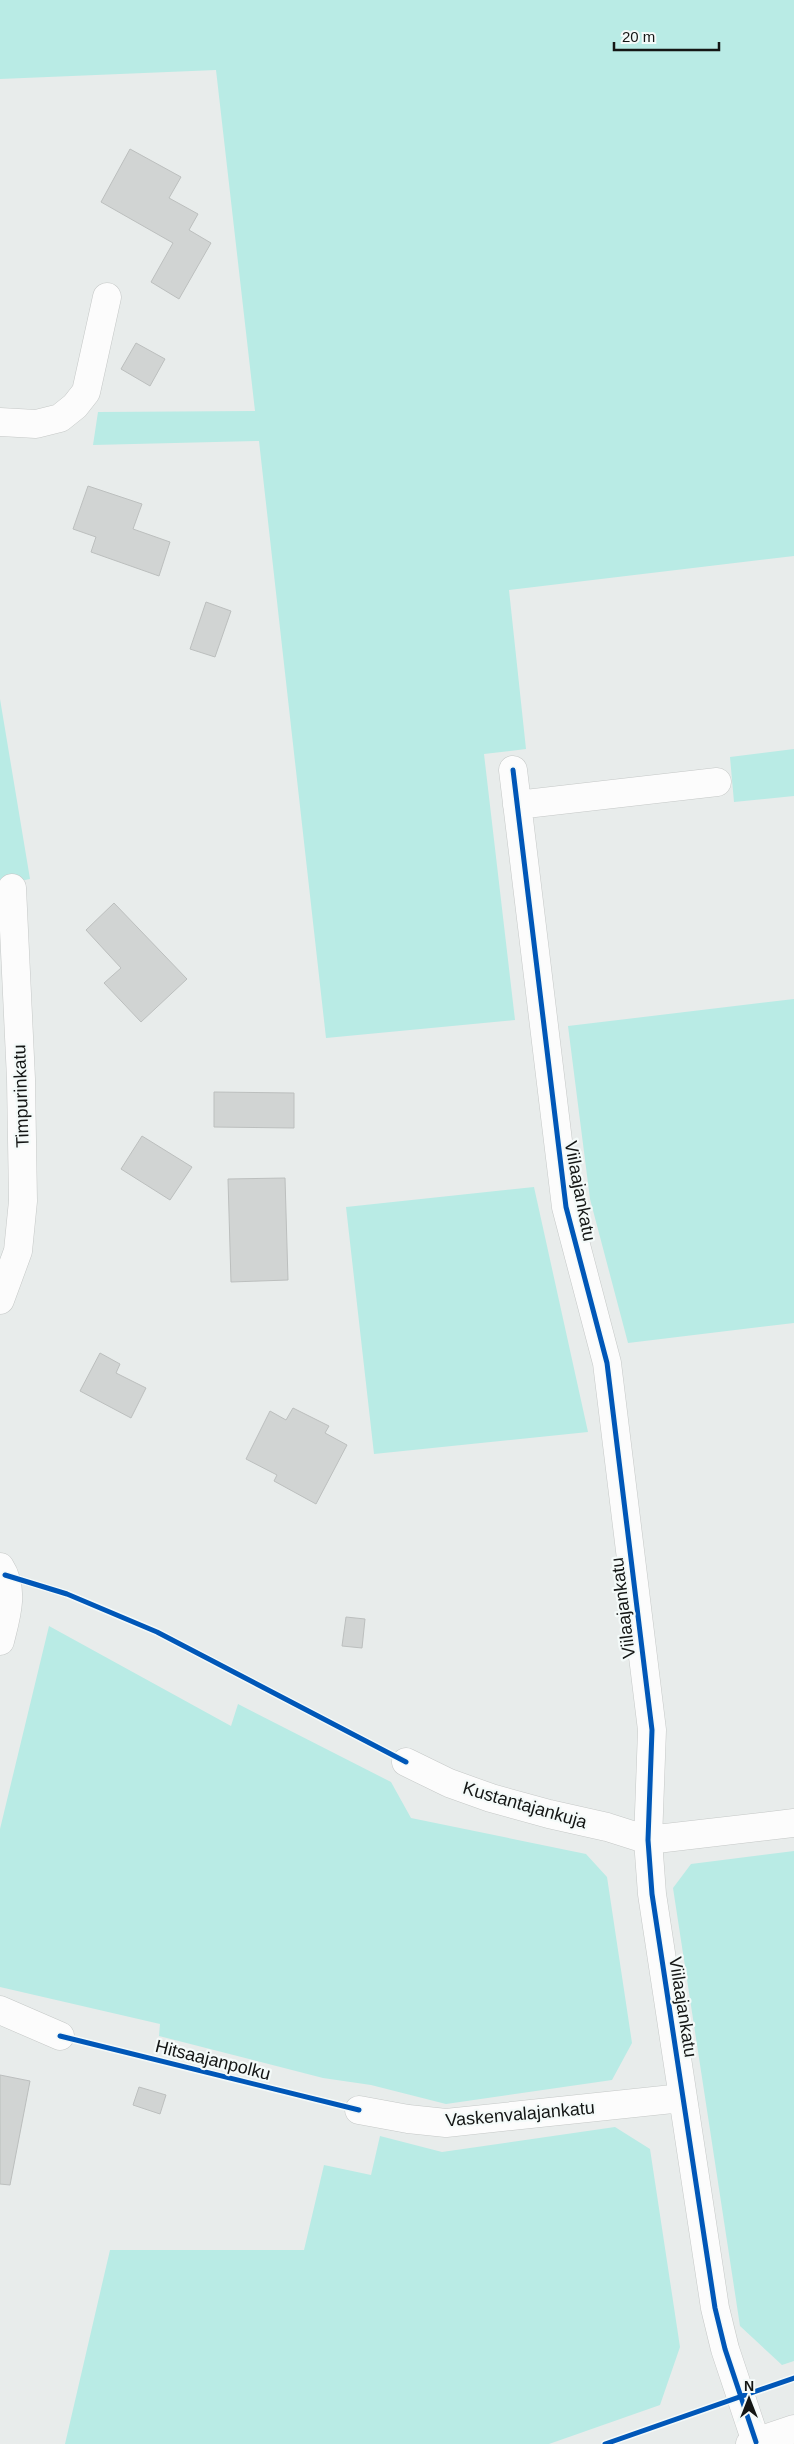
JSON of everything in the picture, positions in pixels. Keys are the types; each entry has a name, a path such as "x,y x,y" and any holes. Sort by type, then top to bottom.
{"street":[{"path":"0,422 36,424 60,418 86,392 107,297"},
{"name":"Viilaajankatu","path":"513,770 566,1207 607,1363 652,1730 648,1840 652,1894 715,2308 753,2443"},
{"path":"518,805 717,782"},
{"name":"Timpurinkatu","path":"0,1300 18,1250 22,1202 21,1079 12,888"},
{"path":"0,1567 5,1575 9,1593 0,1641"},
{"name":"Kustantajankuja","path":"406,1762 449,1784 492,1798 549,1814 607,1827 648,1840"},
{"path":"648,1840 794,1823"},
{"path":"0,2010 60,2036"},
{"name":"Vaskenvalajankatu","path":"359,2110 408,2119 446,2123 682,2098"},
{"path":"753,2443 794,2429"}],"shaded area":[{"path":"0,0 794,0 794,556 509,590 526,749 484,754 515,1020 326,1038 259,441 93,445 98,412 255,411 216,70 0,79"},
{"path":"0,699 30,879 0,885"},
{"path":"794,749 794,796 734,802 730,757"},
{"path":"794,999 794,1323 628,1343 590,1199 568,1026"},
{"path":"534,1187 588,1432 374,1454 346,1207"},
{"path":"49,1626 231,1726 238,1704 391,1782 411,1818 586,1854 607,1877 632,2043 612,2080 446,2104 371,2085 323,2078 159,2036 160,2024 0,1987 0,1829"},
{"path":"794,1851 794,2361 782,2365 740,2326 673,1888 691,1864"},
{"path":"615,2127 650,2149 680,2347 660,2405 549,2444 65,2444 110,2250 304,2250 324,2165 371,2175 380,2136 442,2152"}],"building":[{"path":"130,149 181,177 169,198 198,214 189,230 211,243 179,299 151,282 173,243 101,202"},
{"path":"136,343 165,359 150,386 121,369"},
{"path":"88,486 142,504 133,529 170,542 159,576 91,552 96,537 73,529"},
{"path":"206,602 231,611 215,657 190,649"},
{"path":"114,903 187,979 141,1022 104,983 121,968 86,930"},
{"path":"214,1092 294,1093 294,1128 214,1127"},
{"path":"142,1136 192,1167 170,1200 121,1169"},
{"path":"285,1178 288,1280 231,1282 228,1179"},
{"path":"100,1353 120,1364 116,1373 146,1388 131,1418 80,1391"},
{"path":"293,1408 329,1426 325,1433 347,1445 316,1504 274,1481 277,1475 246,1459 270,1411 286,1420"},
{"path":"346,1617 365,1619 362,1648 342,1646"},
{"path":"0,2075 30,2081 10,2185 0,2184"},
{"path":"139,2087 166,2095 160,2114 133,2105"}],"cycle path":[{"path":"513,770 566,1207 607,1363 652,1730 648,1840 652,1894 715,2308 725,2349 756,2442"},
{"path":"5,1575 67,1594 157,1632 406,1762"},
{"name":"Hitsaajanpolku","path":"60,2036 359,2110"},
{"path":"605,2444 794,2378"}]}
